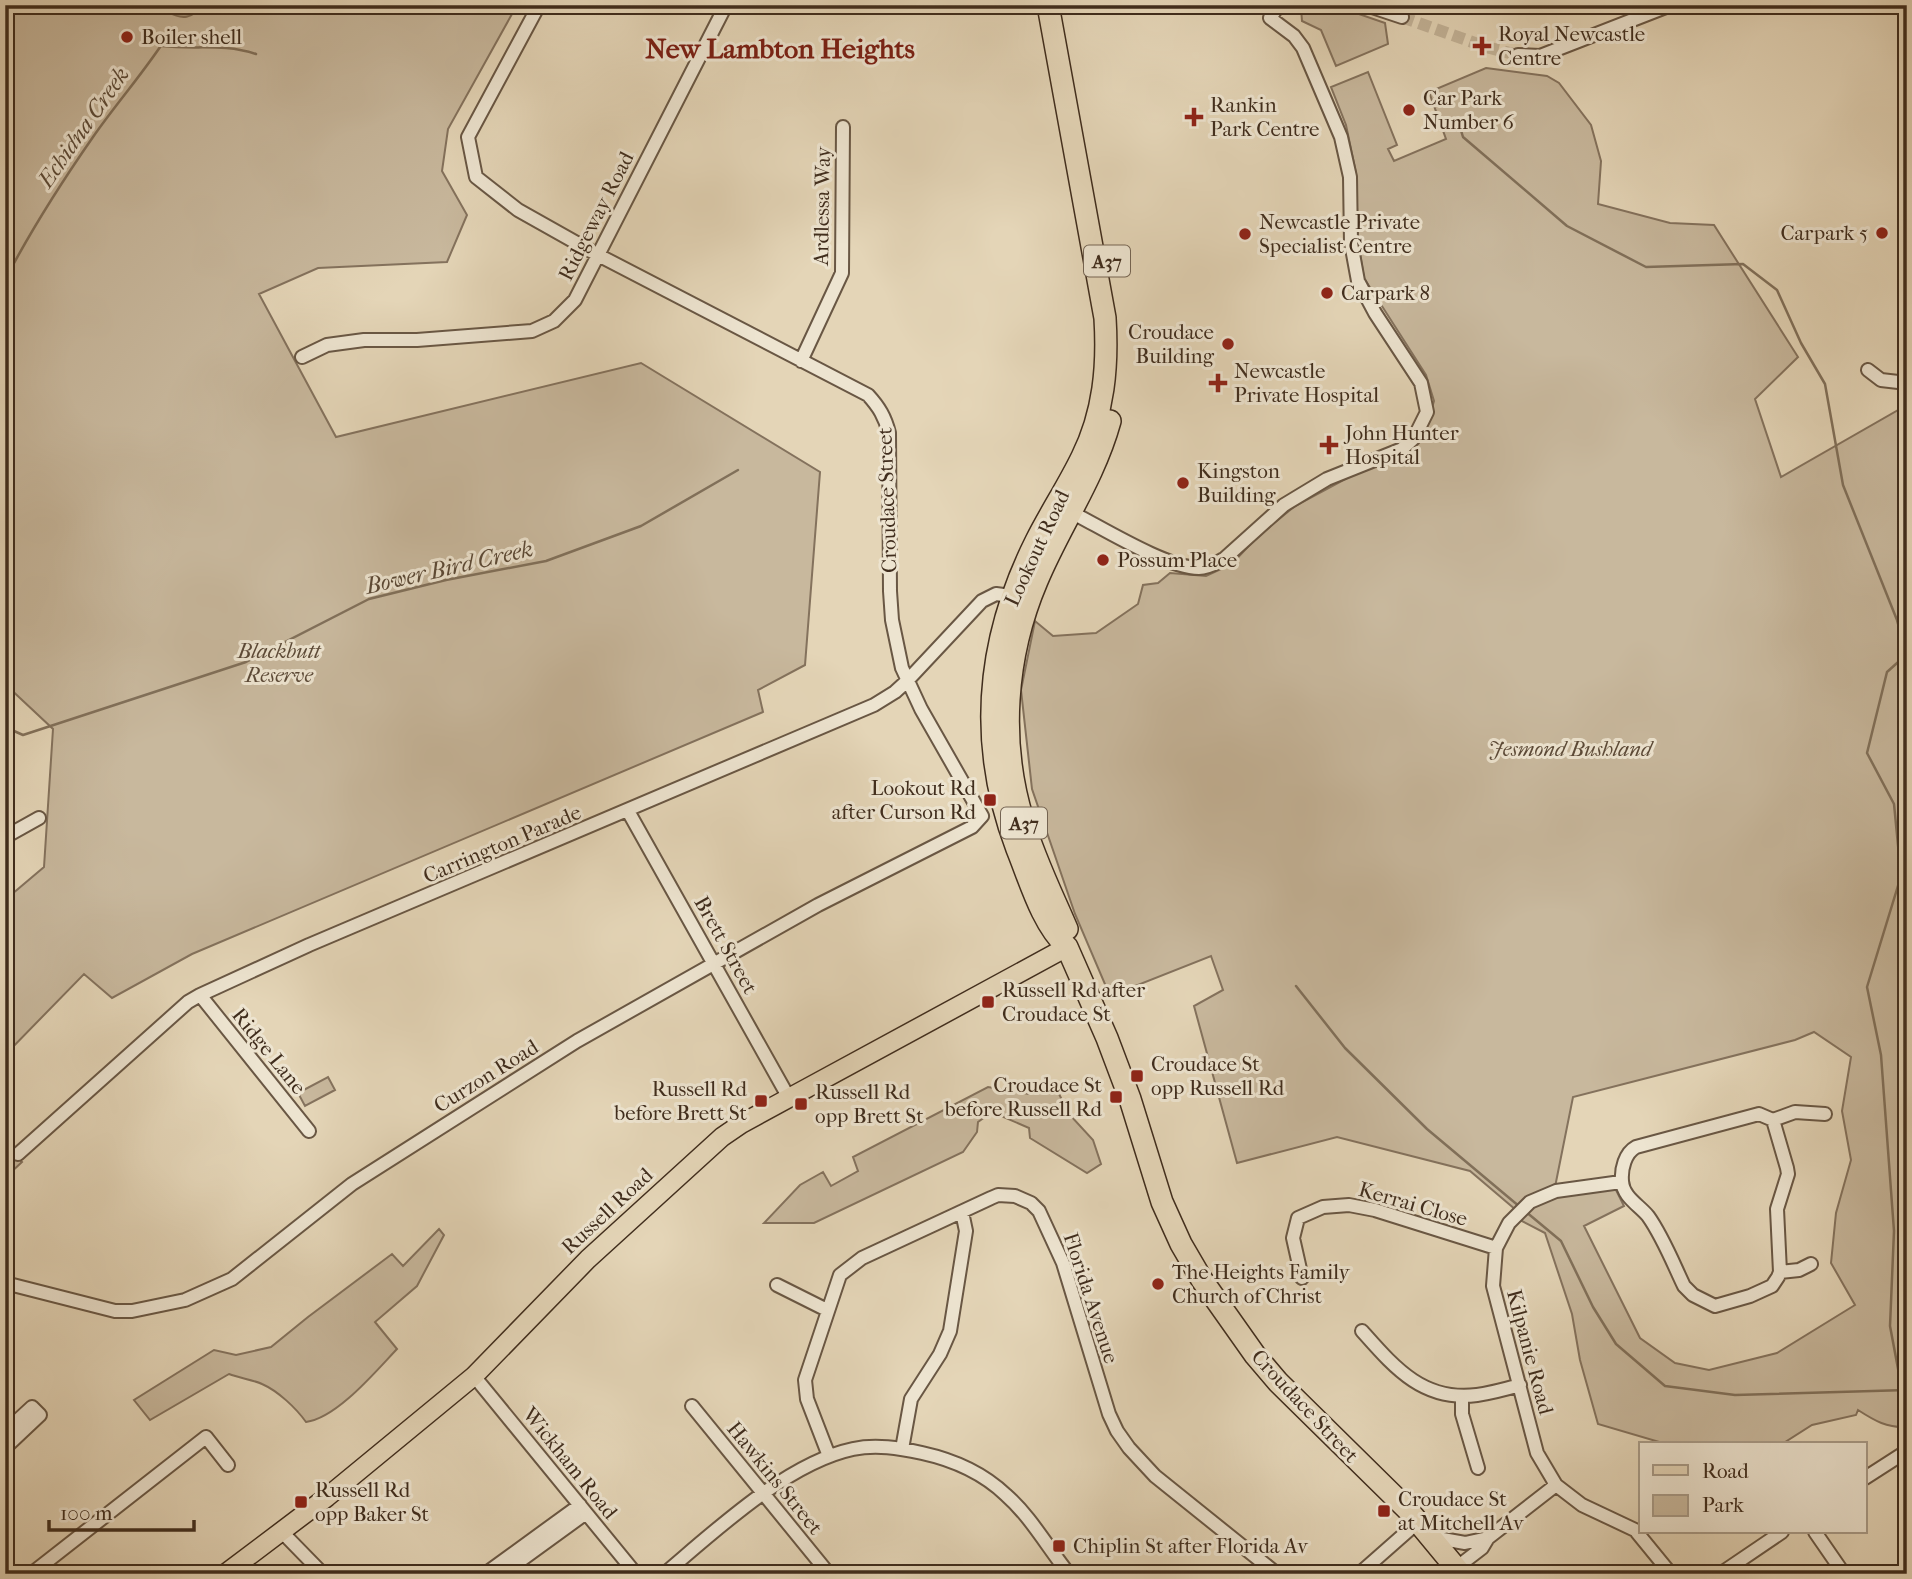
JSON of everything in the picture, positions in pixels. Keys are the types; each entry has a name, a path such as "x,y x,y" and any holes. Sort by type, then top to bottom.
{"highway":[{"name":"Lookout Road","path":"1048,5 1105,318 1107,354 1104,388 1097,419 1023,616 1013,655 1009,692 1009,740 1013,777 1023,820 1068,932 1067,947"},
{"name":"Lookout Road","path":"1061,5 1117,316 1117,387 1110,424 1097,463 1035,542 1011,596 997,649 991,734 995,770 1010,830 1055,936 1067,947"},
{"name":"Croudace Street","path":"1067,947 1107,1038 1162,1202 1182,1246 1202,1280 1255,1355 1278,1382 1425,1529 1458,1571"}],"main road":[{"path":"1034,965 1046,947 1050,925"},
{"name":"Russell Road","path":"225,1574 327,1497 474,1376 588,1259 713,1145 741,1124 1067,947"}],"street":[{"name":"Croudace Street","path":"539,5 468,137 476,177 518,210 598,255 868,395 886,419 889,433 891,610 898,653 907,681 982,816"},
{"name":"Ridgeway Road","path":"302,357 327,345 364,340 418,340 532,331 554,321 575,300 726,5"},
{"path":"1064,508 1171,563 1200,568 1212,565 1224,559 1284,505 1327,479 1402,449 1414,438 1427,412 1421,383 1375,313 1358,281 1351,243 1350,177 1336,125 1303,48 1294,36 1270,18 1279,5"},
{"path":"1366,5 1402,17"},
{"path":"1518,55 1540,57 1671,5"},
{"name":"Ardlessa Way","path":"801,361 842,273 843,127"},
{"path":"1868,370 1881,380 1907,383"},
{"name":"Carrington Parade","path":"18,1154 188,1002 200,995 874,705 907,681 982,601 996,594 1011,596"},
{"name":"Brett Street","path":"628,811 789,1098"},
{"name":"Curzon Road","path":"5,1283 115,1311 132,1311 185,1300 209,1291 232,1279 352,1184 577,1041 818,905 972,827 982,816"},
{"path":"5,838 39,818"},
{"name":"Ridge Lane","path":"200,995 309,1131"},
{"path":"1773,1120 1788,1174 1777,1209 1780,1272 1772,1286 1720,1306 1711,1304 1693,1295 1684,1286 1650,1220 1630,1198 1621,1182 1626,1157 1636,1147 1759,1114 1773,1120 1794,1112 1825,1114"},
{"name":"Kilpanie Road","path":"1556,1485 1537,1453 1493,1286 1496,1248 1509,1223 1530,1202 1556,1191 1621,1182"},
{"name":"Florida Avenue","path":"829,1456 805,1388 807,1371 841,1275 854,1262 991,1198 1006,1195 1023,1199 1039,1211 1063,1263 1104,1401 1117,1431 1136,1457 1155,1476 1277,1574"},
{"name":"Kerrai Close","path":"1302,1278 1293,1238 1298,1218 1335,1205 1374,1210 1496,1248"},
{"path":"902,1448 911,1399 940,1354 950,1331 966,1231 962,1212"},
{"path":"1780,1272 1799,1270 1811,1264"},
{"path":"777,1285 827,1310"},
{"path":"1362,1331 1405,1376 1432,1390 1462,1396 1520,1385"},
{"name":"Wickham Road","path":"474,1376 636,1574"},
{"path":"1462,1396 1462,1413 1478,1468"},
{"name":"Hawkins Street","path":"692,1406 829,1574"},
{"path":"5,1432 32,1407 40,1415 5,1448"},
{"path":"31,1574 206,1437 228,1465"},
{"path":"663,1574 763,1493 829,1456 855,1448 883,1447 902,1448 942,1457 958,1463 997,1487 1018,1507 1069,1574"},
{"path":"1867,1477 1907,1451"},
{"path":"1458,1571 1489,1538 1556,1485 1582,1505 1635,1530 1671,1574"},
{"path":"485,1574 583,1509"},
{"path":"502,1574 583,1509"},
{"path":"1359,1574 1425,1529 1465,1543 1489,1538"},
{"path":"281,1531 323,1574"},
{"path":"1720,1574 1779,1534"},
{"path":"1816,1534 1844,1574"}],"green space":[{"name":"Blackbutt Reserve","path":"5,5 517,5 448,129 442,171 467,215 447,262 318,268 259,294 336,437 641,363 820,472 805,665 758,690 763,712 192,954 112,998 84,974 5,1055 5,900 44,867 53,729 5,684"},
{"path":"1304,5 1333,5 1385,23 1388,44 1336,66 1321,30 1302,21 1301,8"},
{"name":"Jesmond Bushland","path":"1486,68 1547,76 1559,83 1591,125 1601,161 1598,204 1670,223 1714,225 1798,357 1755,399 1781,477 1907,405 1907,1427 1881,1423 1858,1410 1856,1415 1812,1425 1785,1442 1659,1442 1598,1424 1580,1360 1572,1314 1545,1233 1518,1219 1539,1202 1557,1195 1614,1186 1624,1206 1584,1226 1640,1338 1675,1363 1709,1370 1777,1353 1855,1305 1831,1263 1836,1213 1851,1160 1842,1111 1851,1057 1814,1032 1795,1040 1573,1097 1555,1187 1516,1210 1470,1171 1337,1137 1237,1163 1194,1006 1223,990 1211,956 1110,996 1075,914 1032,789 1021,690 1035,621 1053,636 1096,633 1138,604 1143,585 1158,583 1170,573 1206,576 1232,564 1256,538 1295,506 1349,477 1405,454 1423,436 1434,401 1426,375 1364,278 1358,241 1356,173 1346,125 1331,87 1368,72 1397,145 1388,149 1394,161 1446,139 1429,92"},
{"path":"328,1077 335,1090 305,1106 298,1093"},
{"path":"1053,1082 1069,1114 1093,1140 1101,1164 1087,1173 1030,1138 1029,1128 992,1112 978,1122 977,1132 963,1152 814,1223 764,1223 800,1185 823,1172 831,1186 858,1171 853,1157 988,1087 1029,1094"},
{"path":"9,1149 22,1162 8,1175 5,1172 5,1153"},
{"path":"439,1229 444,1235 417,1286 375,1322 397,1349 343,1403 318,1419 306,1422 286,1400 268,1387 229,1374 150,1420 134,1400 214,1350 236,1355 271,1347 392,1254 403,1266"}],"shaded area":[{"path":"170,5 203,5 195,13 182,17 168,12"}],"waterway":[{"name":"Echidna Creek","path":"5,280 69,172 170,32"},
{"path":"162,46 220,48 256,54"},
{"path":"1459,124 1463,137 1567,226 1646,267 1743,264 1777,290 1801,343 1825,384 1843,485 1897,620 1906,655 1887,672 1867,753 1894,804 1901,876 1867,987 1881,1055 1894,1231 1890,1326 1902,1390"},
{"name":"Bower Bird Creek","path":"5,727 23,735 246,662 369,599 446,580 546,561 641,526 738,470"},
{"path":"1296,986 1345,1048 1427,1129 1520,1207"},
{"path":"1525,1211 1561,1241 1593,1307 1616,1344 1665,1386 1735,1395 1907,1390"}],"tunnel":[{"path":"1402,17 1486,47 1518,55"}],"place":[{"name":"Boiler shell","path":"127,37"},
{"name":"Royal Newcastle Centre","path":"1482,46"},
{"name":"Car Park Number 6","path":"1409,110"},
{"name":"Rankin Park Centre","path":"1194,117"},
{"name":"Carpark 5","path":"1882,233"},
{"name":"Newcastle Private Specialist Centre","path":"1245,234"},
{"name":"Carpark 8","path":"1327,293"},
{"name":"Croudace Building","path":"1228,344"},
{"name":"Newcastle Private Hospital","path":"1218,383"},
{"name":"John Hunter Hospital","path":"1329,445"},
{"name":"Kingston Building","path":"1183,483"},
{"name":"Possum Place","path":"1103,560"},
{"name":"Lookout Rd after Curson Rd","path":"990,800"},
{"name":"Russell Rd after Croudace St","path":"988,1002"},
{"name":"Croudace St opp Russell Rd","path":"1137,1076"},
{"name":"Croudace St before Russell Rd","path":"1116,1097"},
{"name":"Russell Rd before Brett St","path":"761,1101"},
{"name":"Russell Rd opp Brett St","path":"801,1104"},
{"name":"The Heights Family Church of Christ","path":"1158,1284"},
{"name":"Russell Rd opp Baker St","path":"301,1502"},
{"name":"Croudace St at Mitchell Av","path":"1384,1511"},
{"name":"Chiplin St after Florida Av","path":"1059,1546"}],"district":[{"name":"New Lambton Heights","path":"780,48"}]}
